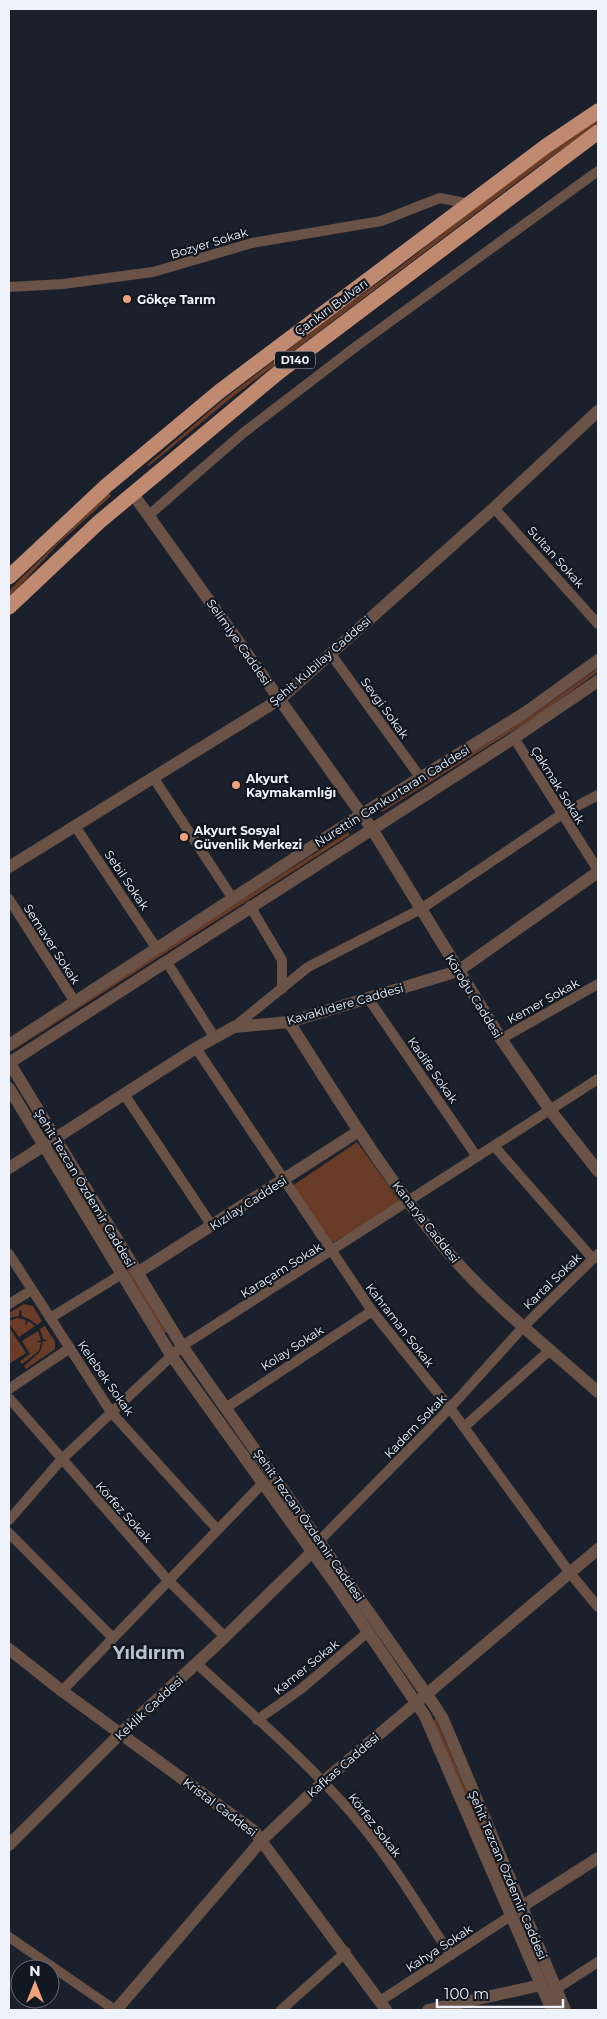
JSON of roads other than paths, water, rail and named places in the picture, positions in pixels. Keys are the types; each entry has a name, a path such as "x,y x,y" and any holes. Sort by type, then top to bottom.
{"highway":[{"name":"Çankırı Bulvarı","path":"9,577 106,486 220,391 546,146 598,111"},
{"name":"Çankırı Bulvarı","path":"9,607 133,494 278,372 598,132"}],"street":[{"name":"Çankırı Bulvarı","path":"564,157 598,139"},
{"path":"149,515 242,434 358,345 598,171"},
{"name":"Bozyer Sokak","path":"9,287 63,284 152,272 252,243 381,221 440,198 470,204"},
{"name":"Şehit Kubilay Caddesi","path":"9,868 280,699 494,508 598,411"},
{"name":"Selimiye Caddesi","path":"133,494 362,814"},
{"name":"Sultan Sokak","path":"494,508 556,574 598,624"},
{"name":"Sevgi Sokak","path":"330,653 420,777"},
{"name":"Nurettin Cankurtaran Caddesi","path":"9,1045 362,814 526,712 598,660"},
{"name":"Nurettin Cankurtaran Caddesi","path":"9,1063 250,906 514,738 598,681"},
{"name":"Çakmak Sokak","path":"514,738 598,871"},
{"path":"153,777 233,899"},
{"path":"234,1027 308,967 421,909 562,814 598,795"},
{"name":"Köroğu Caddesi","path":"362,814 500,1040 550,1110 598,1171"},
{"name":"Sebil Sokak","path":"75,826 157,949"},
{"name":"Kavaklıdere Caddesi","path":"9,1168 196,1048 234,1027 289,1022 458,971 598,871"},
{"name":"Semaver Sokak","path":"9,899 75,1002"},
{"path":"250,906 276,946 282,960 282,989"},
{"path":"166,961 215,1038"},
{"name":"Kemer Sokak","path":"500,1040 598,984"},
{"name":"Kadife Sokak","path":"368,998 477,1157"},
{"name":"Kanarya Caddesi","path":"289,1022 359,1131 454,1260 598,1392"},
{"name":"Kahraman Sokak","path":"196,1048 372,1311 450,1408 570,1573 598,1607"},
{"name":"Şehit Tezcan Özdemir Caddesi","path":"9,1063 182,1346 320,1540 443,1720 516,1911 541,1985 552,2010"},
{"name":"Karaçam Sokak","path":"9,1520 61,1460 182,1346 332,1252 598,1079"},
{"name":"Şehit Tezcan Özdemir Caddesi","path":"9,1088 171,1355 368,1632 431,1727 516,1911 565,2010"},
{"path":"124,1094 212,1226"},
{"name":"Kızılay Caddesi","path":"137,1274 359,1131"},
{"path":"494,1146 596,1257"},
{"name":"Kelebek Sokak","path":"9,1254 111,1412 217,1529"},
{"name":"Kartal Sokak","path":"524,1326 596,1257"},
{"path":"50,1318 122,1274"},
{"path":"9,1304 32,1290"},
{"name":"Kolay Sokak","path":"227,1407 372,1311"},
{"name":"Kadem Sokak","path":"320,1540 450,1408 524,1326"},
{"path":"9,1388 70,1348"},
{"path":"464,1427 550,1350"},
{"name":"Körfez Sokak","path":"9,1398 167,1580 225,1637"},
{"path":"62,1691 167,1580 263,1483"},
{"path":"9,1533 113,1638"},
{"name":"Kafkas Caddesi","path":"116,2010 262,1840 324,1781 598,1549"},
{"name":"Keklik Caddesi","path":"9,1845 122,1733 197,1664 312,1552"},
{"name":"Kamer Sokak","path":"257,1720 301,1689 368,1632"},
{"name":"Kristal Caddesi","path":"9,1649 62,1691 122,1733 254,1832 346,1952 383,2006"},
{"name":"Körfez Sokak","path":"197,1664 324,1781 377,1844 451,1955"},
{"path":"516,1911 598,1858"},
{"name":"Kahya Sokak","path":"383,2006 451,1955 516,1911"},
{"path":"9,1937 116,2010"},
{"path":"281,2010 346,1952"},
{"path":"556,1990 598,1962"},
{"path":"428,2010 541,1985"}],"place":[{"name":"Gökçe Tarım","path":"127,299"},
{"name":"Akyurt Kaymakamlığı","path":"236,785"},
{"name":"Akyurt Sosyal Güvenlik Merkezi","path":"184,837"}],"district":[{"name":"Yıldırım","path":"149,1653"}]}
